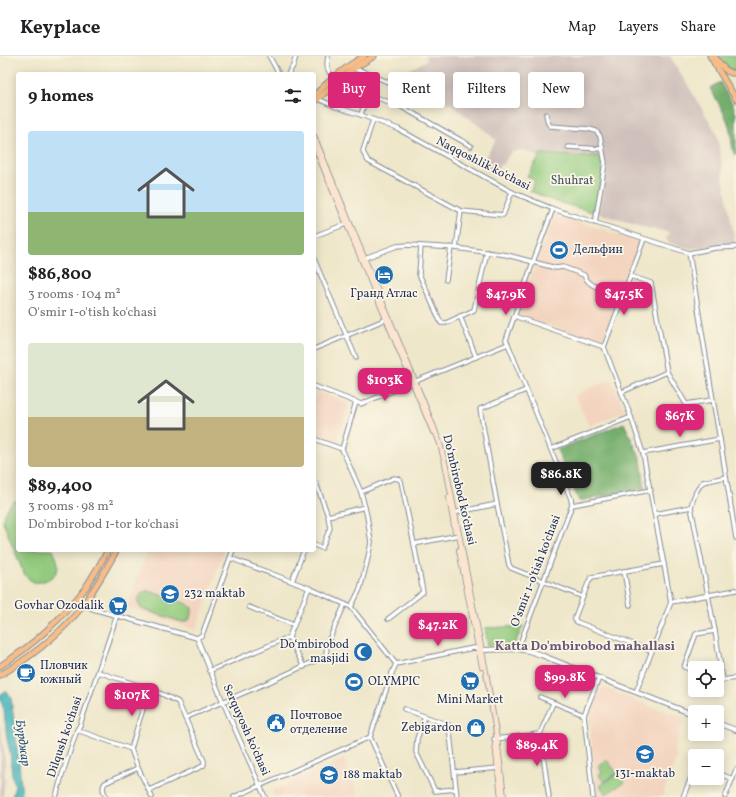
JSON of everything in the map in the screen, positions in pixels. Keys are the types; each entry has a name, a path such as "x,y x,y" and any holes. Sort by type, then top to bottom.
{"main road":[{"path":"340,72 364,56"},
{"path":"316,97 353,69 374,56"},
{"path":"710,56 736,99"},
{"path":"714,56 728,72 736,74"},
{"path":"316,97 328,84"},
{"name":"Doʻmbirobod koʻchasi","path":"316,141 348,223"},
{"name":"Doʻmbirobod koʻchasi","path":"316,150 414,382 437,445 453,513 496,739 501,797"},
{"path":"0,666 40,636 70,606 91,579 107,552"},
{"path":"0,675 46,643 68,622 83,605 116,552"},
{"path":"91,579 98,582"},
{"path":"40,636 46,643"},
{"name":"Doʻmbirobod koʻchasi","path":"499,768 504,797"}],"street":[{"path":"269,56 278,72"},
{"path":"289,72 296,56"},
{"path":"328,56 326,66 329,72"},
{"path":"353,69 362,71 388,82"},
{"path":"361,115 367,94 400,106 472,146"},
{"name":"Naqqoshlik ko'chasi","path":"316,98 398,129 512,192 553,209 689,253 715,248 736,247"},
{"path":"546,114 550,126 589,129 596,131 600,136 605,164 595,223"},
{"path":"373,120 363,151 368,161 461,211 503,216 512,192"},
{"path":"568,147 602,149"},
{"path":"316,387 361,404 508,344 506,340 514,316 535,262 553,209"},
{"path":"456,248 461,211"},
{"path":"316,235 348,223"},
{"path":"636,692 671,602 643,453 622,392 604,347 644,239"},
{"path":"363,259 404,245 456,248 487,252 507,255 556,268 563,267 584,275 589,284 606,291"},
{"path":"421,246 419,274 441,324 474,310 487,252"},
{"path":"446,280 451,248"},
{"path":"689,253 712,400 736,538"},
{"path":"316,264 356,358"},
{"path":"630,276 650,283 667,372 686,404 712,400"},
{"path":"460,316 476,356"},
{"path":"514,316 604,347"},
{"path":"316,348 388,319"},
{"name":"O'smir 1-o'tish ko'chasi","path":"508,344 571,499 572,505 518,649"},
{"path":"622,392 667,372"},
{"path":"526,390 480,409 509,565 511,568 582,597"},
{"path":"351,607 360,589 370,548 369,525 361,492 342,449 356,402"},
{"path":"551,449 631,417"},
{"path":"643,453 720,439"},
{"path":"316,440 342,449"},
{"path":"720,661 691,508 694,497 703,482 726,477"},
{"path":"361,492 394,478 400,480 414,544 423,592 388,619"},
{"path":"316,483 328,516 330,528 322,548 316,546"},
{"path":"572,505 651,490"},
{"path":"453,513 497,504"},
{"path":"328,516 365,507"},
{"path":"655,514 691,508"},
{"path":"414,544 457,535"},
{"path":"83,605 197,638 202,635 232,552"},
{"path":"292,581 303,552"},
{"path":"230,558 292,581 351,607 396,664"},
{"path":"651,651 576,621 575,617 582,597 592,577 664,564"},
{"path":"624,571 630,605"},
{"path":"209,671 289,637 309,588"},
{"path":"671,602 736,590"},
{"path":"185,718 304,667 326,656 328,644 345,604"},
{"path":"249,607 294,625"},
{"name":"Dilqush ko'chasi","path":"56,797 77,730 117,616"},
{"path":"688,668 684,667 696,634 715,631"},
{"path":"289,637 304,667"},
{"name":"Serquyosh ko'chasi","path":"197,638 222,702 265,797"},
{"path":"396,664 479,649 518,649 540,654 598,678 688,711"},
{"path":"396,664 370,737 398,797"},
{"path":"98,672 150,689 178,702 204,761 203,766 149,790"},
{"path":"593,797 584,715 598,678"},
{"path":"724,680 736,678"},
{"path":"150,689 131,749 138,768 152,797"},
{"path":"540,697 584,715"},
{"path":"550,797 540,734 554,703"},
{"path":"404,709 449,725 457,797"},
{"path":"425,716 417,739 416,752 435,791 456,789"},
{"path":"724,726 736,730"},
{"path":"77,730 131,749"},
{"path":"496,739 540,734"},
{"path":"234,797 370,737"},
{"path":"106,797 102,789 105,783 138,768"},
{"path":"454,772 499,768"},
{"path":"725,797 736,770"},
{"path":"724,776 733,779"},
{"path":"683,797 688,785"}],"shaded area":[{"path":"425,56 670,56 717,134 735,243 689,249 668,242 666,238 669,233 667,232 639,226 598,213 607,170 603,167 598,156 582,157 541,154 539,157 523,150 512,152 503,165 500,164 495,175 490,173 480,166 496,140 456,108 520,108 520,72 453,72 453,106 445,102 445,72 405,72 427,60"},
{"path":"555,214 640,242 602,343 517,315"},
{"path":"611,379 625,411 589,426 575,395"},
{"path":"317,392 350,404 335,444 316,437"},
{"name":"232 maktab","path":"147,552 223,552 196,630 127,607"},
{"name":"131-maktab","path":"602,687 657,709 684,717 674,751 677,757 662,797 598,797 590,718"},
{"path":"0,722 5,757 3,797 0,797"},
{"name":"188 maktab","path":"344,759 359,797 275,797 272,791"}],"green space":[{"path":"718,56 736,57 736,71 727,68"},
{"path":"720,82 733,105 736,114 736,155 734,154 731,133 727,121 710,88"},
{"name":"Shuhrat","path":"541,154 582,157 598,156 603,167 596,213 554,201 530,191 535,181 527,176"},
{"path":"624,423 641,460 645,488 579,501 557,450"},
{"path":"16,501 16,552 54,552 58,564 56,573 42,582 34,582 24,574 3,522 6,510"},
{"path":"146,591 188,604 192,608 192,614 189,620 182,622 142,609 138,598 143,592"},
{"path":"523,626 514,645 488,646 485,628"},
{"path":"607,760 617,773 604,782 599,775 602,772 598,766"},
{"path":"619,773 625,782 606,794 600,786"}],"water":[{"name":"Бурджар","path":"5,692 11,697 22,797 12,797 15,786 12,775 4,710 0,698 1,694"}],"place":[{"name":"Дельфин","path":"559,250"},
{"name":"Гранд Атлас","path":"384,275"},
{"name":"232 maktab","path":"170,594"},
{"name":"Govhar Ozodalik","path":"118,606"},
{"name":"Do‘mbirobod masjidi","path":"363,652"},
{"name":"Пловчик южный","path":"26,673"},
{"name":"Mini Market","path":"470,681"},
{"name":"OLYMPIC","path":"354,682"},
{"name":"Почтовое отделение","path":"276,723"},
{"name":"Zebigardon","path":"476,728"},
{"name":"131-maktab","path":"645,754"},
{"name":"188 maktab","path":"329,775"}],"district":[{"name":"Katta Do'mbirobod mahallasi","path":"585,647"}]}
